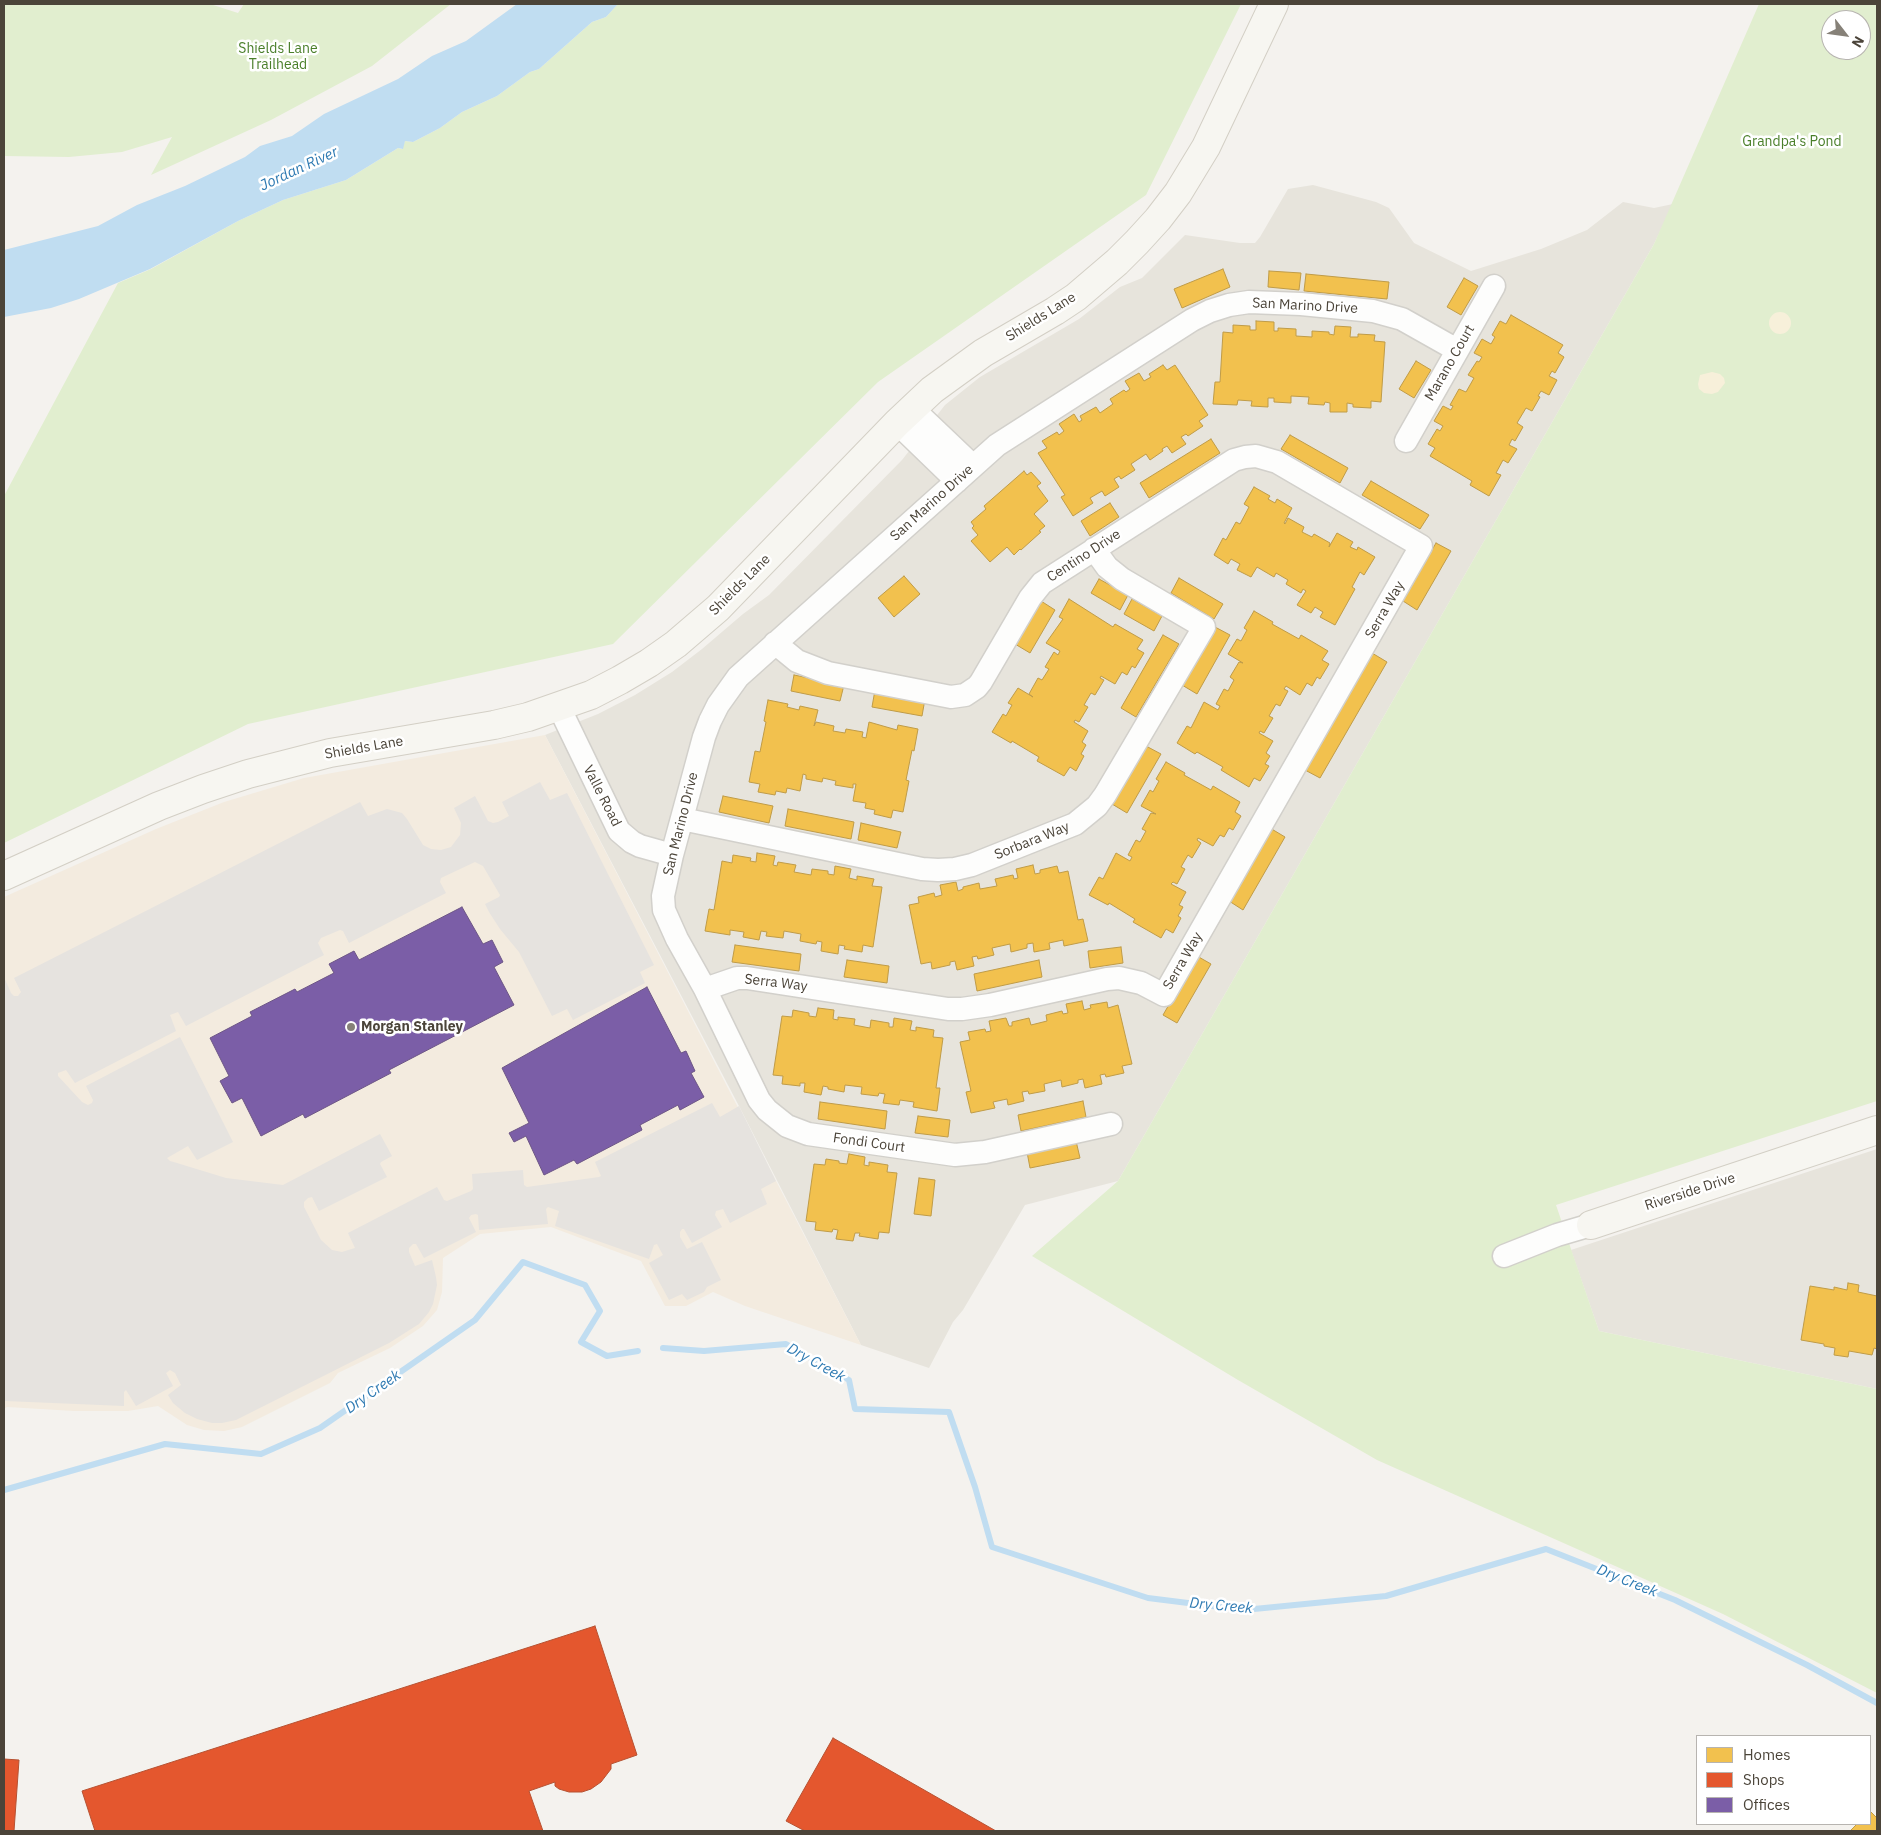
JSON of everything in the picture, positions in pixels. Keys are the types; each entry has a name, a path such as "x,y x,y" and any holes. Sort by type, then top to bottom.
{"main road":[{"name":"Shields Lane","path":"4,876 159,806 203,788 248,774 330,753 494,725 559,707 591,695 620,680 669,649 698,626 746,580 932,390 964,365 1076,296 1117,262 1158,219 1178,193 1206,147 1274,4"},
{"name":"Riverside Drive","path":"1591,1225 1877,1130"}],"street":[{"name":"Marano Court","path":"1406,441 1494,286"},
{"name":"San Marino Drive","path":"705,989 677,939 664,910 663,896 672,855 704,737 718,705 738,676 965,474 1010,436 1150,346 1192,320 1210,311 1229,305 1269,302 1383,312 1402,319 1457,350"},
{"path":"905,416 965,474"},
{"name":"Centino Drive","path":"775,643 797,661 828,673 951,697 965,695 981,682 1036,590 1050,577 1234,460 1256,456 1277,462 1422,546"},
{"name":"Serra Way","path":"705,989 737,978 747,978 962,1009 1119,978 1141,984 1164,995 1422,546"},
{"name":"Sorbara Way","path":"682,819 922,869 938,870 972,865 1075,824 1097,806 1105,795 1204,627 1122,579 1107,567 1094,549"},
{"name":"Valle Road","path":"559,707 619,831 640,846 672,855"},
{"name":"Fondi Court","path":"705,989 759,1100 776,1119 797,1131 955,1155 969,1155 1112,1124"},
{"name":"Riverside Drive","path":"1504,1256 1591,1225"}],"shaded area":[{"path":"1313,185 1376,202 1389,208 1414,243 1471,271 1541,249 1587,230 1623,202 1654,208 1673,204 1654,244 1118,1181 1025,1205 963,1310 953,1322 929,1368 861,1345 740,1108 545,735 598,714 635,695 672,672 769,595 902,460 945,405 980,377 1079,319 1120,287 1142,278 1185,235 1240,243 1255,243 1288,189"},
{"path":"545,735 861,1345 745,1306 713,1292 686,1306 665,1306 641,1261 551,1227 480,1234 443,1258 442,1292 437,1310 423,1326 390,1348 338,1373 330,1383 242,1427 224,1431 204,1430 187,1425 158,1406 128,1411 74,1411 7,1407 4,1409 4,897 156,829 224,802 304,778"},
{"path":"540,782 550,800 567,793 654,965 640,972 645,983 573,1020 567,1009 552,1016 519,952 500,929 485,904 500,895 483,866 475,862 441,878 440,882 446,893 349,943 343,931 340,930 321,938 318,943 324,955 186,1026 178,1012 170,1015 176,1031 75,1083 66,1070 58,1073 58,1076 82,1102 88,1105 93,1100 86,1086 180,1037 233,1142 197,1160 188,1146 167,1158 170,1161 226,1178 283,1185 380,1134 392,1156 380,1164 387,1177 319,1211 312,1197 304,1202 304,1207 321,1240 332,1250 342,1252 355,1248 348,1233 437,1187 444,1200 447,1201 471,1191 473,1189 472,1174 523,1170 524,1185 527,1187 599,1177 601,1176 595,1162 712,1103 720,1117 739,1106 776,1181 761,1189 767,1204 730,1223 723,1209 716,1211 715,1215 722,1227 692,1243 684,1229 680,1232 680,1237 687,1249 702,1242 721,1280 707,1287 704,1292 687,1300 682,1294 669,1300 649,1263 663,1255 657,1244 654,1245 649,1259 555,1226 559,1211 548,1207 546,1209 548,1224 479,1230 478,1215 476,1214 471,1215 469,1218 476,1232 424,1258 416,1244 409,1248 415,1266 432,1260 436,1277 437,1285 433,1304 419,1324 389,1343 236,1420 212,1423 185,1413 173,1403 168,1395 181,1385 175,1373 170,1370 166,1373 173,1386 136,1406 126,1390 124,1392 124,1406 5,1401 4,977 11,993 14,996 18,996 21,992 14,978 360,802 368,816 387,809 402,813 423,845 431,849 441,850 451,847 460,835 461,823 454,808 475,796 488,821 498,822 509,816 502,802"},
{"path":"1877,1149 1877,1389 1599,1331 1571,1250"}],"green space":[{"name":"Shields Lane Trailhead","path":"4,4 210,4 238,13 244,4 451,4 372,66 271,120 151,175 172,137 122,152 69,157 4,156"},
{"path":"618,4 1241,4 1146,195 878,382 613,644 248,724 4,843 4,496 118,283 151,269 238,221 283,200 346,180 398,148 402,149 405,141 413,142 440,128 462,112 497,96 530,72 539,69 592,22 606,17"},
{"name":"Grandpa's Pond","path":"1759,4 1877,4 1877,1101 1556,1205 1599,1331 1877,1389 1877,1693 1723,1614 1377,1460 1238,1380 1032,1256 1118,1181 1654,244"}],"sand":[{"path":"1780,312 1788,315 1791,323 1788,331 1780,334 1772,331 1769,323 1772,315"},
{"path":"1712,372 1720,374 1724,378 1725,383 1718,392 1712,394 1704,393 1699,389 1700,375"}],"water":[{"name":"Jordan River","path":"517,4 618,4 606,17 592,22 539,69 530,72 497,96 462,112 440,128 413,142 405,141 403,149 398,148 346,180 283,200 238,221 150,269 79,299 51,308 4,317 4,250 98,226 137,205 185,186 245,157 260,146 292,136 324,114 398,79 432,56 466,41"}],"building: Homes":[{"path":"1223,269 1230,287 1182,308 1174,289"},
{"path":"1269,271 1301,273 1299,290 1268,287"},
{"path":"1306,274 1389,282 1387,299 1304,291"},
{"path":"1464,278 1478,286 1461,315 1447,307"},
{"path":"1511,315 1563,345 1558,353 1564,357 1555,373 1552,371 1549,376 1557,380 1549,395 1541,391 1538,396 1540,397 1532,411 1526,408 1517,423 1523,427 1515,441 1512,439 1509,445 1517,449 1508,463 1503,460 1496,473 1501,475 1489,496 1470,485 1472,481 1430,456 1435,448 1428,444 1437,429 1440,431 1443,426 1434,421 1443,406 1451,410 1453,406 1450,405 1459,389 1466,392 1474,378 1468,375 1482,357 1474,353 1482,339 1491,344 1495,337 1492,335 1500,321 1506,324"},
{"path":"1256,321 1274,322 1274,331 1278,331 1278,328 1296,329 1296,336 1312,337 1312,331 1329,332 1329,334 1334,335 1335,326 1351,327 1350,337 1358,337 1358,334 1375,335 1374,341 1385,342 1381,402 1371,401 1371,408 1353,407 1353,404 1347,403 1347,412 1330,412 1330,403 1325,402 1324,405 1308,404 1309,397 1291,396 1291,403 1274,402 1274,398 1268,398 1268,407 1251,406 1252,401 1238,400 1237,405 1213,404 1215,382 1220,382 1223,332 1233,333 1233,325 1250,326 1250,330 1256,330"},
{"path":"1416,361 1431,370 1414,398 1399,389"},
{"path":"1163,365 1167,370 1175,365 1208,415 1199,421 1203,426 1188,436 1186,434 1181,437 1186,444 1172,453 1167,446 1150,460 1146,454 1131,464 1135,470 1121,479 1119,476 1114,479 1119,487 1105,496 1102,491 1090,498 1093,503 1073,516 1061,497 1065,495 1038,453 1047,448 1042,441 1057,432 1059,435 1064,431 1059,424 1074,414 1079,422 1082,420 1080,416 1096,407 1100,413 1113,404 1110,399 1124,390 1126,392 1130,389 1125,381 1139,373 1144,381 1151,377 1149,374"},
{"path":"1290,435 1348,468 1340,483 1281,449"},
{"path":"1211,439 1220,453 1149,498 1140,483"},
{"path":"1024,471 1027,475 1031,472 1041,483 1037,486 1048,501 1034,514 1045,526 1039,531 1041,532 1014,555 1007,547 990,562 971,541 978,535 972,528 974,526 971,522 986,509 984,506"},
{"path":"1371,481 1429,515 1420,529 1362,495"},
{"path":"1254,487 1270,496 1268,499 1275,503 1277,499 1292,508 1285,524 1288,518 1304,527 1302,532 1312,537 1314,534 1330,543 1329,547 1337,533 1353,542 1350,547 1357,550 1358,547 1375,557 1364,575 1360,572 1352,587 1355,589 1335,625 1320,617 1323,612 1315,607 1311,613 1297,605 1306,591 1303,589 1301,593 1286,584 1288,580 1276,573 1274,577 1257,567 1251,577 1237,570 1240,564 1231,559 1228,564 1214,555 1223,538 1226,540 1236,522 1240,524 1249,507 1244,504"},
{"path":"1110,503 1119,517 1090,536 1081,521"},
{"path":"1436,543 1451,551 1417,610 1403,601"},
{"path":"904,576 920,594 894,617 878,598"},
{"path":"1179,578 1223,604 1214,619 1171,593"},
{"path":"1099,579 1128,595 1120,610 1091,593"},
{"path":"1069,599 1113,627 1115,624 1143,640 1137,649 1144,653 1135,668 1132,666 1127,675 1122,672 1115,684 1101,676 1100,678 1104,680 1095,695 1091,693 1084,705 1088,707 1079,722 1075,720 1074,722 1088,731 1082,742 1086,745 1081,754 1084,756 1076,771 1070,767 1064,776 1037,761 1039,757 992,732 1003,714 1006,716 1012,705 1008,703 1018,688 1033,697 1029,694 1038,678 1042,680 1049,669 1045,667 1054,652 1058,655 1060,651 1046,643 1063,619 1059,617"},
{"path":"1132,599 1162,616 1154,631 1124,614"},
{"path":"1041,601 1055,610 1030,653 1015,644"},
{"path":"1254,611 1273,622 1272,624 1299,639 1301,635 1328,651 1322,660 1329,664 1320,679 1317,677 1312,686 1307,683 1300,695 1286,686 1284,689 1288,691 1280,706 1276,704 1269,716 1273,718 1264,733 1260,731 1259,733 1273,741 1266,753 1270,756 1265,764 1269,766 1260,781 1254,778 1249,787 1221,770 1223,767 1177,743 1187,726 1191,728 1204,702 1218,710 1220,706 1216,704 1224,689 1228,691 1234,680 1230,677 1239,662 1243,663 1228,654 1237,639 1241,641 1247,630 1244,628"},
{"path":"1215,627 1230,635 1197,694 1182,685"},
{"path":"1163,635 1179,644 1136,717 1121,708"},
{"path":"1372,653 1387,662 1320,778 1305,770"},
{"path":"794,675 844,685 840,701 791,691"},
{"path":"875,690 925,699 922,716 872,707"},
{"path":"768,700 788,704 787,707 799,710 800,706 818,710 814,726 816,722 834,726 833,731 845,733 846,729 863,732 862,737 866,738 869,722 897,730 898,725 918,729 906,780 909,781 903,812 893,810 891,818 874,814 875,810 865,808 866,803 853,801 856,784 853,784 853,788 835,785 836,781 823,778 822,782 806,779 806,775 803,774 800,791 787,788 786,793 776,791 775,795 758,792 760,784 749,782 755,751 760,752"},
{"path":"1146,746 1161,754 1127,813 1112,804"},
{"path":"1166,762 1185,773 1184,775 1211,790 1213,786 1240,802 1235,812 1241,816 1233,830 1229,828 1224,837 1220,835 1213,846 1198,838 1197,840 1201,843 1192,858 1188,855 1181,867 1185,869 1177,884 1173,882 1171,884 1186,892 1179,905 1183,907 1178,916 1181,918 1173,933 1166,929 1161,938 1133,922 1135,919 1109,903 1108,905 1089,895 1099,877 1103,879 1116,853 1130,861 1132,857 1128,855 1136,840 1140,842 1146,831 1142,829 1151,813 1156,814 1141,806 1150,790 1153,792 1159,781 1156,779"},
{"path":"723,796 773,806 769,823 719,812"},
{"path":"788,809 854,822 851,839 785,826"},
{"path":"861,823 901,832 897,848 858,840"},
{"path":"1270,828 1285,837 1243,910 1229,901"},
{"path":"757,853 775,856 773,865 777,866 778,862 796,865 794,872 811,875 812,869 828,871 828,874 834,875 835,866 851,869 849,878 857,880 857,876 874,879 872,886 882,887 873,947 863,945 862,952 844,949 845,946 839,945 838,954 821,951 822,942 817,941 816,944 800,941 801,934 784,931 783,938 766,936 767,932 761,931 759,940 743,937 744,932 730,930 730,935 705,931 709,909 714,910 722,861 732,863 733,855 751,858 750,861 756,862"},
{"path":"1033,865 1035,874 1040,873 1040,870 1057,866 1059,873 1068,871 1078,920 1083,919 1088,941 1064,946 1063,940 1049,943 1050,949 1034,952 1033,943 1027,944 1027,948 1011,952 1010,944 992,948 994,955 978,959 977,956 972,957 974,966 957,970 955,961 950,962 950,965 932,969 931,962 921,964 909,905 919,903 918,897 934,893 935,897 942,895 940,885 956,882 958,891 963,889 963,887 979,883 980,889 997,886 995,879 1013,875 1014,879 1018,878 1016,869"},
{"path":"735,945 801,954 799,971 732,962"},
{"path":"1121,947 1123,963 1090,968 1088,951"},
{"path":"1197,956 1211,964 1177,1023 1163,1015"},
{"path":"847,960 889,966 887,983 844,977"},
{"path":"1039,960 1042,977 977,991 974,974"},
{"path":"1082,1001 1084,1010 1091,1008 1090,1005 1107,1002 1108,1008 1118,1005 1132,1064 1122,1066 1124,1073 1106,1077 1105,1074 1100,1075 1102,1084 1085,1088 1083,1079 1078,1080 1078,1083 1062,1087 1061,1080 1044,1084 1045,1091 1029,1094 1028,1091 1022,1092 1024,1101 1008,1105 1007,1099 993,1102 995,1108 971,1113 966,1092 971,1091 960,1042 970,1040 968,1032 985,1029 986,1032 991,1031 989,1021 1006,1018 1009,1026 1012,1026 1012,1022 1029,1018 1031,1025 1047,1021 1046,1015 1062,1011 1063,1014 1068,1013 1066,1004"},
{"path":"818,1008 834,1010 833,1019 838,1020 838,1017 855,1019 854,1025 870,1028 871,1020 889,1023 889,1027 893,1027 894,1018 912,1021 910,1030 916,1031 916,1027 934,1030 933,1037 943,1038 936,1088 940,1088 937,1111 913,1107 914,1102 900,1100 899,1105 883,1103 885,1094 879,1093 878,1096 861,1094 862,1087 845,1085 844,1092 828,1089 828,1087 823,1086 821,1095 804,1092 805,1083 800,1083 800,1086 782,1084 783,1076 773,1075 782,1016 792,1017 793,1010 809,1013 809,1016 816,1017"},
{"path":"1083,1101 1086,1117 1021,1131 1018,1115"},
{"path":"820,1102 887,1111 885,1129 818,1119"},
{"path":"918,1116 950,1120 948,1137 915,1133"},
{"path":"1076,1141 1080,1158 1030,1168 1027,1152"},
{"path":"849,1154 865,1157 864,1165 869,1166 869,1162 888,1165 887,1172 897,1173 889,1233 879,1232 878,1239 859,1236 860,1233 855,1233 853,1241 836,1239 838,1230 833,1229 832,1232 815,1230 816,1222 806,1221 814,1164 825,1165 826,1159 847,1164"},
{"path":"919,1178 935,1180 931,1216 914,1214"},
{"path":"1848,1283 1859,1285 1858,1292 1877,1296 1877,1349 1874,1348 1872,1355 1849,1351 1848,1357 1834,1355 1835,1348 1801,1340 1810,1286 1834,1290 1834,1287 1847,1290"},
{"path":"1871,1812 1877,1818 1877,1831 1850,1831 1856,1825 1871,1825"}],"building: Shops":[{"path":"595,1626 637,1755 611,1764 611,1769 601,1782 591,1789 582,1792 569,1792 559,1789 555,1786 555,1782 529,1791 543,1831 95,1831 82,1791"},
{"path":"833,1738 996,1831 805,1831 786,1821"},
{"path":"4,1759 19,1760 14,1831 4,1831"}],"building: Offices":[{"name":"Morgan Stanley","path":"462,907 483,944 492,940 503,962 494,967 514,1005 389,1070 391,1073 305,1118 303,1114 261,1136 242,1098 232,1103 220,1081 229,1076 210,1038 252,1016 250,1012 295,989 297,992 334,973 329,964 354,951 359,960"},
{"path":"647,987 681,1053 686,1051 695,1071 691,1073 704,1097 680,1110 678,1105 640,1125 642,1130 577,1164 574,1160 544,1175 526,1136 514,1142 509,1133 529,1123 502,1068"}],"waterway":[{"name":"Dry Creek","path":"4,1490 165,1444 261,1454 320,1428 475,1320 523,1262 585,1285 600,1311 581,1342 607,1356 638,1351"},
{"name":"Dry Creek","path":"663,1348 704,1351 786,1344 849,1380 855,1409 949,1412 975,1487 992,1547 1148,1598 1244,1610 1386,1596 1546,1549 1675,1600 1807,1665 1877,1703"}],"place":[{"name":"Morgan Stanley","path":"351,1027"}]}
